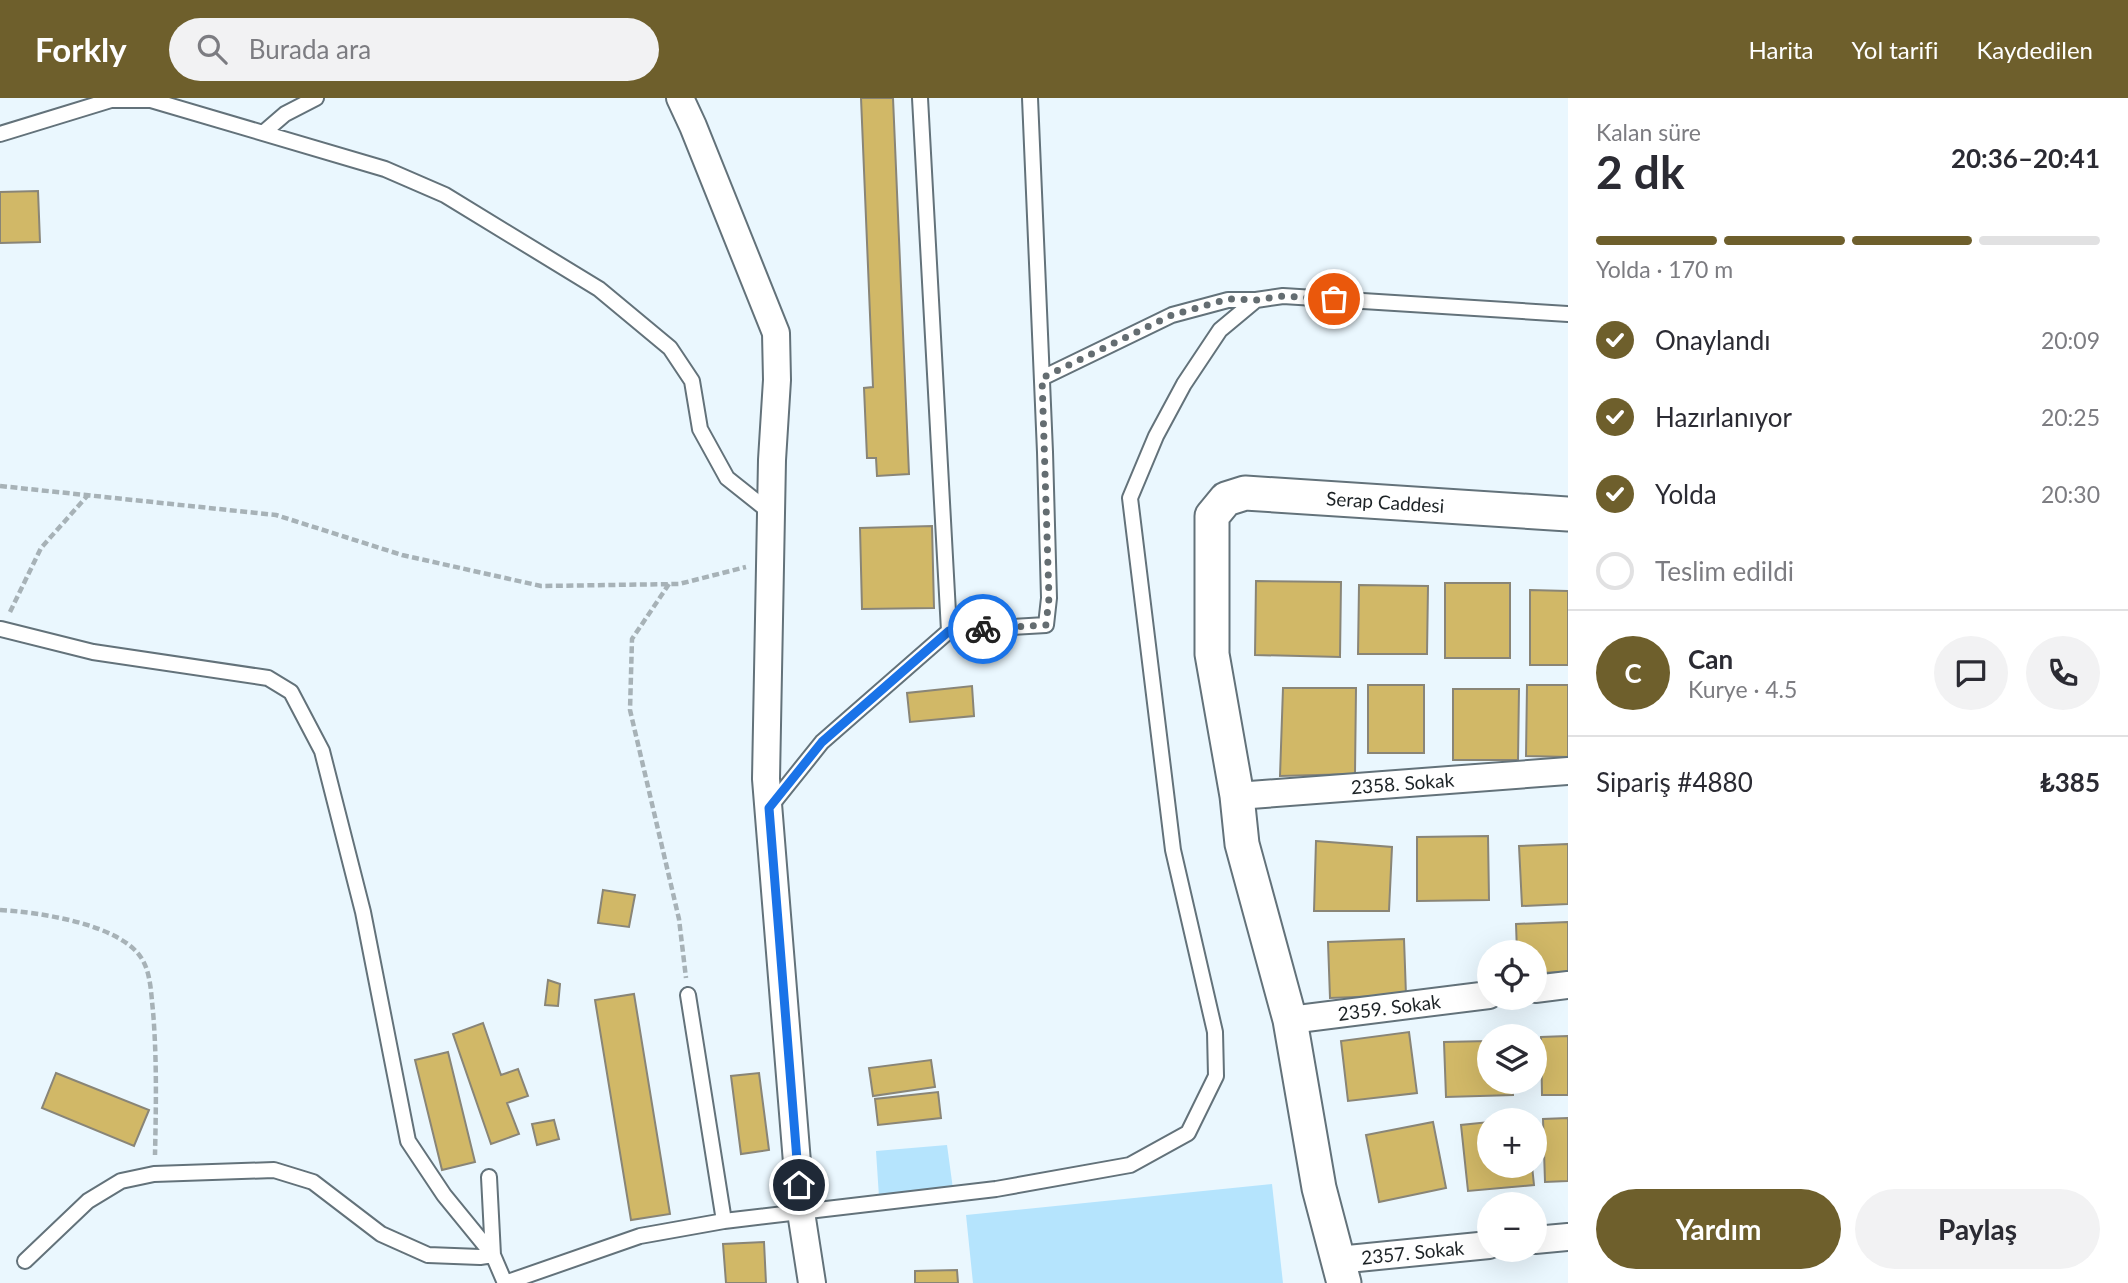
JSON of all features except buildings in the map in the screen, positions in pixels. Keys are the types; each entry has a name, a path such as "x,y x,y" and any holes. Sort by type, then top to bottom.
{"street":[{"path":"680,98 776,333 766,779 801,1212 812,1283"},
{"name":"Serap Caddesi","path":"1237,796 1212,654 1212,516 1226,499 1245,493 1568,514"},
{"name":"2358. Sokak","path":"1237,796 1568,771"},
{"path":"1237,796 1242,844 1290,1020 1319,1188 1341,1272"},
{"path":"1547,988 1568,985"},
{"name":"2359. Sokak","path":"1290,1020 1477,997"},
{"path":"1547,1239 1568,1237"},
{"name":"2357. Sokak","path":"1341,1272 1477,1247"}],"lane":[{"path":"263,132 285,114 316,98"},
{"path":"920,98 949,631"},
{"path":"769,808 822,742 949,631 1046,625 1049,598 1030,98"},
{"path":"0,134 111,100 151,100 384,169 446,195 599,289 670,348 692,381 700,429 727,478 771,513"},
{"path":"1042,378 1172,315 1228,299 1256,300 1283,296 1568,314"},
{"path":"1,629 93,652 268,678 291,692 326,764 363,912 408,1142 444,1195 493,1255 505,1283 640,1236 724,1221 996,1189 1130,1165 1188,1133 1216,1076 1215,1032 1173,850 1130,498 1156,436 1184,384 1220,330 1256,300"},
{"path":"688,995 724,1221"},
{"path":"25,1261 88,1201 121,1181 154,1174 274,1170 313,1182 382,1234 428,1255 493,1255"},
{"path":"489,1177 493,1255"}],"path":[{"path":"0,486 276,515 402,555 541,586 679,584 770,561"},
{"path":"1,629 41,548 88,495"},
{"path":"670,583 632,639 630,710 679,919 688,995"},
{"path":"0,910 50,917 95,928 122,939 142,959 150,981 157,1085 154,1174"}],"shaded area":[{"path":"947,1145 953,1189 879,1197 876,1151"},
{"path":"1272,1184 1283,1283 973,1283 966,1215"}],"way so far":[{"path":"983,629 1046,625 1049,598 1042,378 1172,315 1228,299 1256,300 1283,296 1334,299"}],"route":[{"path":"799,1185 769,808 822,742 949,631 983,629"}]}
